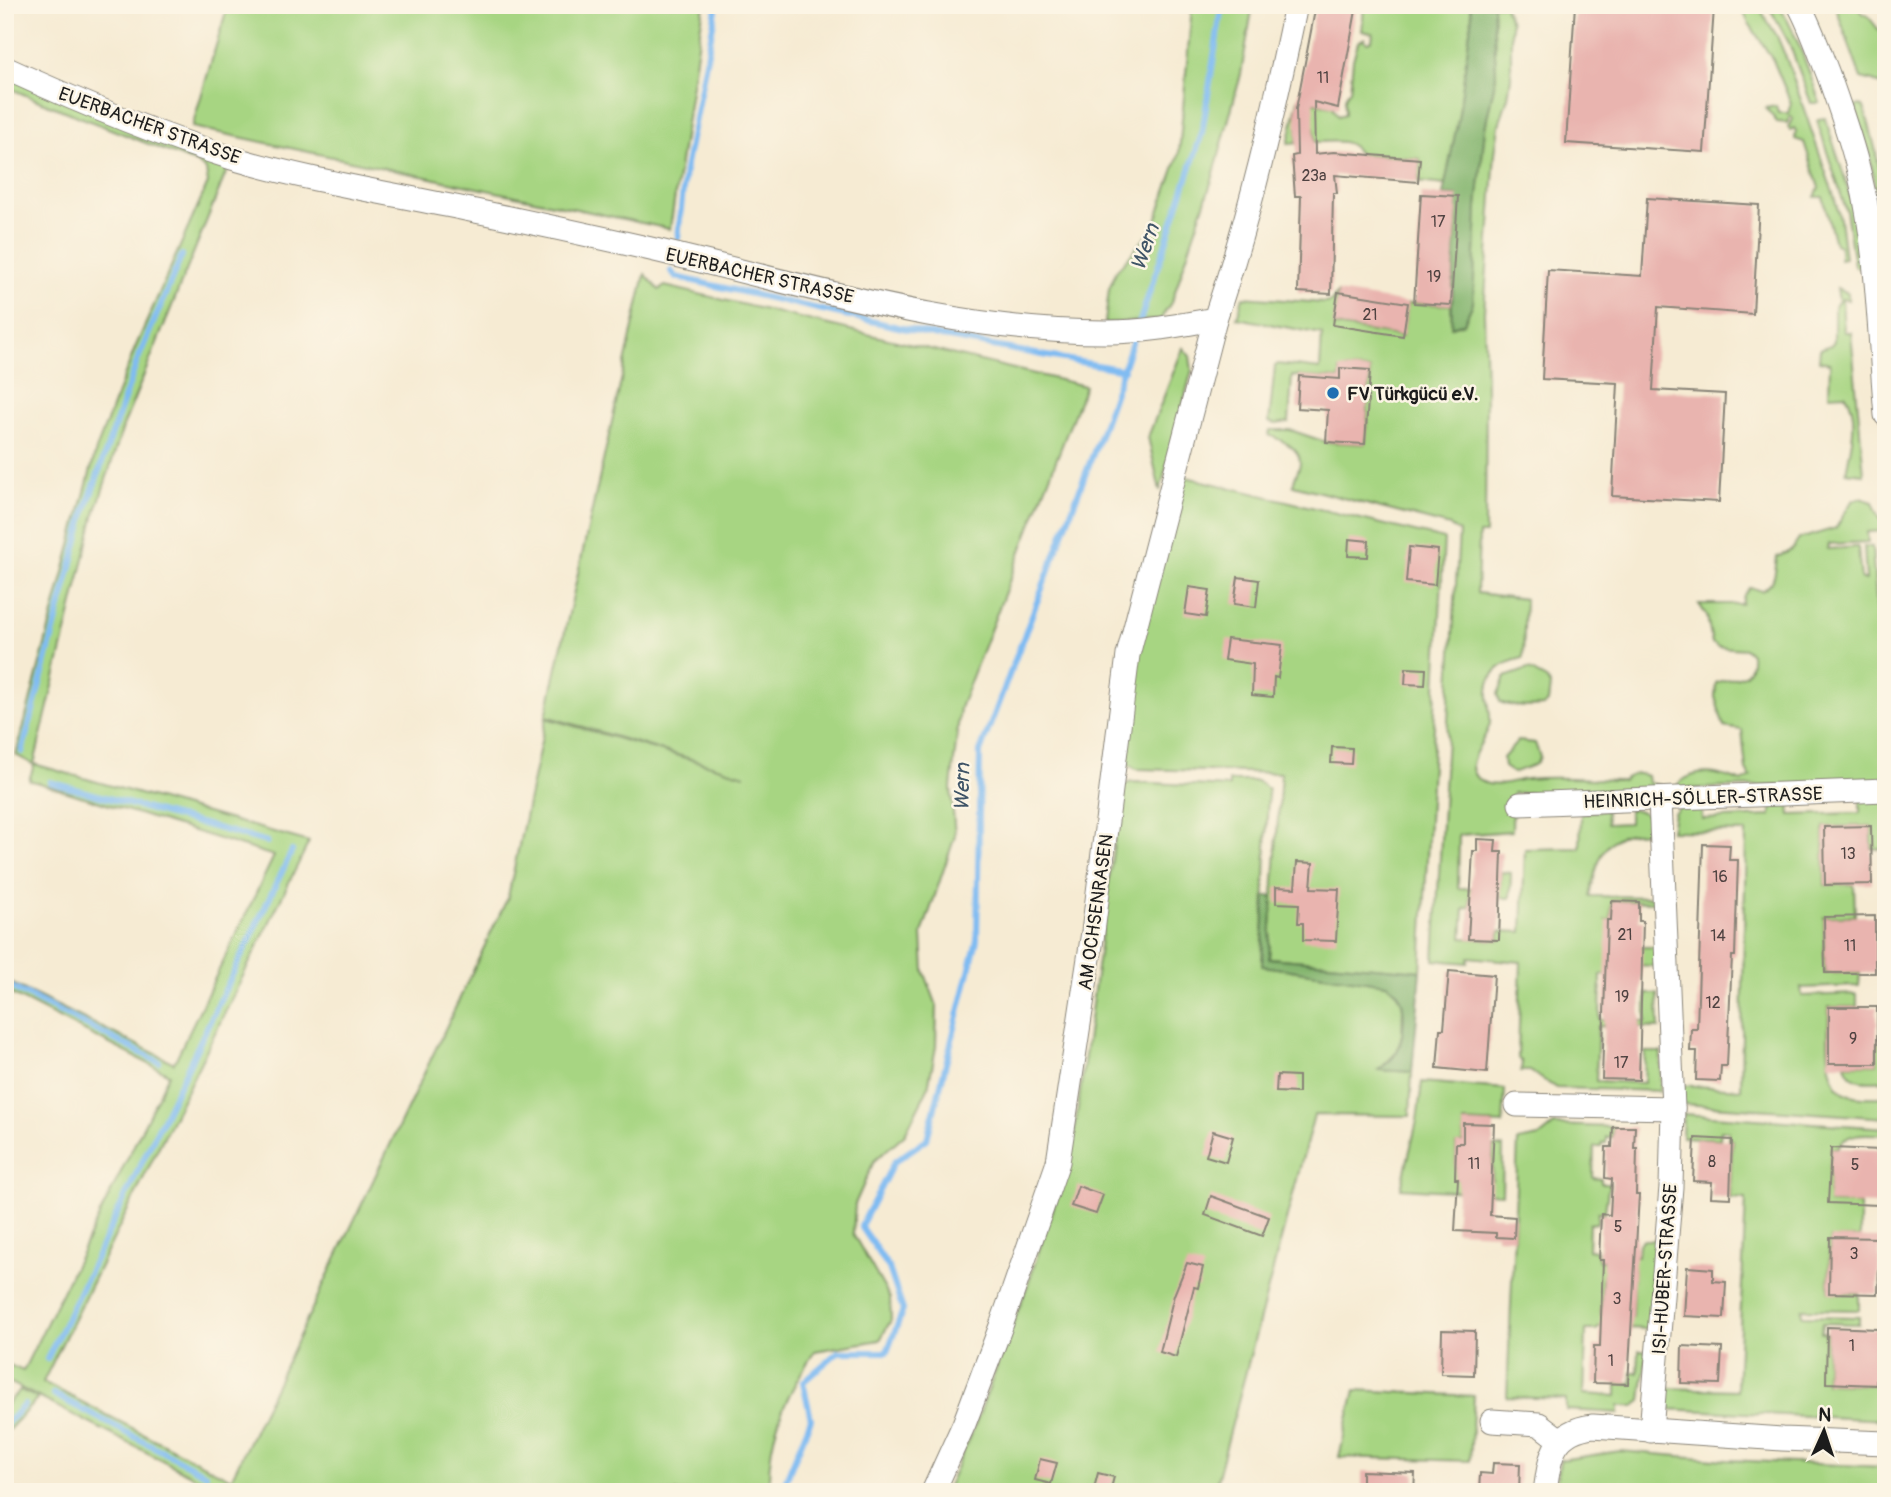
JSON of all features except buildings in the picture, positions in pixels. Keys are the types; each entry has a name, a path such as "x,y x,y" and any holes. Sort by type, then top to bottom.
{"street":[{"path":"1215,319 1235,260 1255,186 1296,5"},
{"path":"1800,5 1833,90 1861,177 1869,224 1886,415"},
{"name":"EUERBACHER STRASSE","path":"5,68 168,136 233,158 314,179 632,245 933,315 993,324 1111,332 1159,329 1215,319"},
{"name":"AM OCHSENRASEN","path":"933,1492 964,1424 997,1338 1058,1162 1095,918 1128,655 1215,319"},
{"name":"HEINRICH-SÖLLER-STRASSE","path":"1520,804 1886,790"},
{"name":"ISI-HUBER-STRASSE","path":"1651,1431 1671,1187 1673,1108 1660,799"},
{"path":"1517,1105 1673,1108"},
{"path":"1492,1422 1539,1424 1560,1440"},
{"path":"1545,1492 1551,1457 1560,1440 1568,1433 1593,1426 1886,1443"}],"green space":[{"path":"228,5 704,5 670,229 192,127"},
{"path":"1192,5 1253,5 1241,74 1213,177 1172,301 1160,320 1105,323 1109,289 1116,271 1153,229 1179,154"},
{"path":"1364,5 1470,5 1472,15 1459,114 1445,185 1418,182 1420,159 1359,154 1345,143 1315,142 1314,127 1297,128 1297,143 1288,144 1298,100 1332,106 1338,116 1345,114 1345,98 1350,90 1358,42 1365,38 1368,42 1372,40 1373,33 1362,31"},
{"path":"1470,5 1493,5 1496,76 1485,128 1477,207 1473,303 1464,323 1451,327 1457,196 1443,195 1459,114 1472,15"},
{"path":"1493,5 1504,5 1511,22 1511,77 1495,153 1484,312 1485,534 1479,534 1477,593 1525,599 1523,658 1499,668 1491,678 1488,695 1490,723 1475,754 1472,770 1476,777 1485,783 1495,785 1540,778 1623,780 1631,775 1641,774 1647,776 1648,782 1659,785 1659,790 1513,793 1512,831 1459,835 1458,888 1500,889 1501,872 1511,873 1510,898 1470,897 1470,907 1464,908 1462,938 1499,940 1500,931 1522,932 1525,849 1580,848 1581,813 1606,810 1607,824 1629,823 1629,809 1642,812 1650,822 1652,832 1624,835 1609,845 1600,860 1590,896 1656,897 1656,902 1612,901 1611,920 1607,920 1642,947 1658,947 1658,966 1614,965 1614,976 1601,975 1600,1020 1646,1022 1646,994 1658,994 1659,1028 1598,1026 1596,1081 1644,1083 1645,1052 1661,1052 1660,1091 1556,1088 1530,1071 1521,1071 1522,1062 1518,1058 1521,962 1469,957 1468,963 1434,960 1459,532 1450,526 1293,485 1300,465 1297,452 1269,435 1270,430 1290,430 1326,442 1365,444 1370,370 1340,369 1340,379 1292,376 1289,422 1269,422 1275,366 1278,364 1320,369 1322,334 1237,318 1243,297 1324,303 1331,302 1338,292 1334,326 1402,336 1408,303 1451,305 1452,327 1464,323 1473,303 1477,207 1485,128 1496,76"},
{"path":"1742,5 1758,6 1777,36 1787,60 1834,196 1845,258 1840,259 1840,246 1835,244 1823,197 1815,197 1819,188 1804,142 1795,139 1796,131 1788,127 1793,119 1790,116 1787,123 1777,122 1766,108 1776,106 1778,113 1788,113 1791,103 1773,60 1747,20"},
{"path":"1768,5 1778,5 1791,28 1820,103 1811,103 1789,43"},
{"path":"1835,5 1859,5 1862,13 1867,15 1886,39 1886,88 1861,78"},
{"path":"5,68 232,158 124,424 94,517 34,764 309,842 43,1382 231,1479 508,897 546,718 745,775 546,716 645,274 659,290 665,286 1085,386 960,708 951,788 955,836 922,934 924,971 937,1006 936,1047 928,1088 905,1134 874,1161 855,1204 853,1234 890,1298 891,1320 880,1340 815,1351 795,1384 780,1417 771,1453 769,1492 224,1492 5,1380 5,1363 23,1371 169,1074 5,991 5,980 174,1063 274,856 29,780 34,765 16,755 96,450 135,348 208,183 206,170 197,163 5,86"},
{"path":"1855,107 1864,107 1879,167 1884,204 1886,265 1870,154"},
{"path":"1825,118 1853,210 1863,267 1857,268 1854,265 1846,210 1819,127 1818,119"},
{"path":"1837,288 1848,293 1848,300 1842,299 1844,332 1851,332 1864,474 1846,472 1853,432 1850,402 1845,394 1829,395 1830,363 1819,361 1820,349 1834,341 1834,307 1839,301"},
{"path":"1183,348 1190,356 1192,370 1160,491 1148,437"},
{"path":"1182,476 1444,539 1421,971 1269,958 1281,773 1136,769 1125,762 1135,665"},
{"path":"1860,498 1873,502 1885,531 1867,532 1868,542 1829,544 1828,549 1858,547 1861,580 1866,580 1864,546 1872,547 1886,730 1886,782 1678,789 1678,784 1685,778 1701,773 1717,774 1742,782 1751,777 1746,770 1742,730 1724,727 1715,697 1716,683 1746,674 1751,663 1751,654 1746,649 1719,647 1712,643 1707,616 1699,604 1742,604 1750,587 1761,591 1770,585 1777,557 1792,550 1799,539 1836,528 1852,501"},
{"path":"1528,669 1546,679 1550,685 1548,703 1544,706 1528,707 1500,702 1498,694 1505,677"},
{"path":"1518,741 1535,743 1540,757 1536,764 1513,773 1504,767 1503,758"},
{"path":"1229,781 1257,781 1268,789 1262,966 1386,984 1396,991 1403,1004 1402,1034 1397,1052 1379,1070 1412,1072 1410,1116 1314,1115 1214,1492 945,1492 974,1428 1028,1284 1072,1151 1122,785 1132,782 1229,787"},
{"path":"1860,798 1886,798 1886,849 1872,849 1871,826 1824,827 1825,885 1854,884 1855,916 1824,917 1825,973 1860,973 1859,986 1801,988 1802,996 1857,994 1857,1007 1829,1007 1830,1068 1839,1088 1847,1094 1886,1097 1886,1118 1683,1104 1680,1085 1741,1089 1746,832 1671,831 1674,813 1680,807 1701,804 1702,819 1771,816 1771,802 1789,801 1790,815 1860,813"},
{"path":"1265,896 1273,896 1269,958 1421,971 1412,1072 1378,1070 1395,1055 1403,1032 1402,1004 1393,988 1386,984 1262,966"},
{"path":"1877,1042 1886,1042 1886,1080 1855,1079 1847,1071 1845,1064 1877,1064"},
{"path":"1422,1082 1505,1089 1503,1124 1464,1122 1463,1143 1456,1144 1456,1179 1492,1180 1493,1147 1503,1147 1502,1194 1401,1188 1417,1121"},
{"path":"1683,1114 1886,1128 1886,1135 1853,1136 1837,1148 1831,1148 1829,1203 1860,1204 1860,1238 1830,1238 1829,1292 1859,1294 1859,1310 1802,1309 1802,1316 1859,1317 1859,1324 1822,1323 1821,1332 1827,1333 1826,1383 1876,1385 1877,1364 1886,1364 1886,1420 1665,1409 1664,1388 1737,1390 1746,1199 1730,1198 1732,1140 1728,1140 1729,1131 1721,1130 1720,1139 1682,1137"},
{"path":"1554,1125 1613,1127 1612,1137 1606,1137 1606,1143 1602,1143 1601,1147 1594,1147 1593,1178 1601,1179 1601,1183 1609,1183 1605,1212 1598,1212 1597,1223 1589,1224 1588,1250 1596,1251 1599,1261 1607,1261 1602,1280 1601,1316 1632,1317 1634,1256 1638,1256 1642,1240 1657,1240 1650,1329 1600,1327 1586,1330 1584,1394 1617,1396 1617,1383 1632,1384 1632,1373 1638,1373 1639,1351 1647,1351 1641,1401 1634,1406 1619,1406 1619,1413 1566,1410 1566,1399 1507,1397 1518,1141 1539,1137"},
{"path":"20,1390 38,1398 5,1434 5,1406"},
{"path":"1355,1390 1474,1396 1470,1461 1339,1457"},
{"path":"1620,1451 1727,1460 1886,1467 1886,1492 1555,1492 1560,1460"}],"waterway":[{"path":"678,238 685,170 717,5"},
{"name":"Wern","path":"1139,324 1202,133 1222,5"},
{"path":"22,752 86,509 138,359 182,255"},
{"path":"671,271 676,277 938,336 1124,370"},
{"name":"Wern","path":"781,1492 811,1419 803,1382 838,1352 887,1352 903,1310 889,1268 861,1226 894,1162 927,1139 977,940 980,752 1098,441 1135,334"},
{"path":"50,782 267,842"},
{"path":"47,1359 292,851"},
{"path":"5,984 159,1062"},
{"path":"53,1394 206,1474"},
{"path":"5,1425 24,1405"}],"place":[{"name":"FV Türkgücü e.V.","path":"1333,393"}]}
